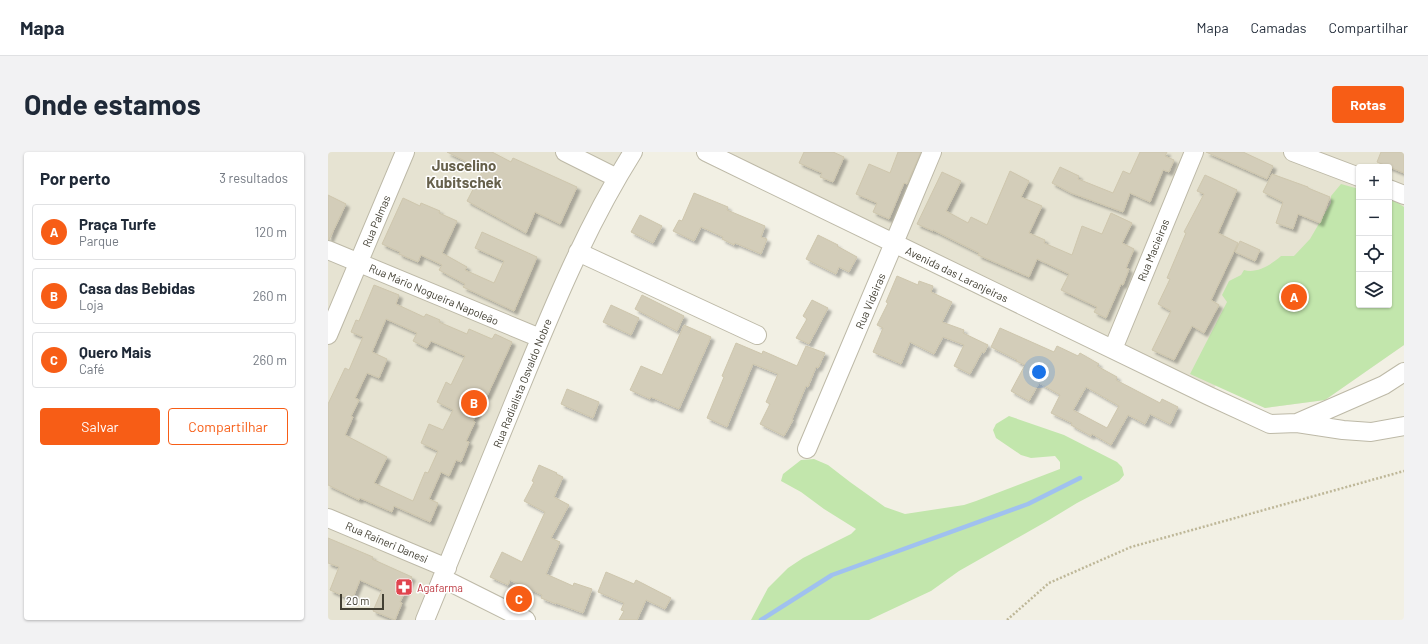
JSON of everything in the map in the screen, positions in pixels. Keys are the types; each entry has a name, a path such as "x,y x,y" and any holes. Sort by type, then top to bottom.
{"street":[{"name":"Rua Palmas","path":"328,335 405,152"},
{"path":"565,152 617,178"},
{"name":"Rua Radialista Osvaldo Nobre","path":"425,620 540,338 578,252 617,178 633,152"},
{"name":"Avenida das Laranjeiras","path":"706,152 1209,396 1270,424 1297,423"},
{"name":"Rua Videiras","path":"806,449 932,152"},
{"name":"Rua Macieiras","path":"1113,349 1194,152"},
{"path":"1293,152 1356,176"},
{"path":"1392,190 1404,195"},
{"name":"Rua Mário Nogueira Napoleão","path":"328,250 540,338"},
{"path":"578,252 757,335"},
{"path":"1297,423 1384,384 1404,372"},
{"path":"1297,423 1343,430 1370,432 1404,426"},
{"name":"Rua Raineri Danesi","path":"328,518 444,573 526,620"}],"path":[{"path":"1007,620 1049,583 1130,547 1404,471"}],"shaded area":[{"path":"328,152 633,152 617,178 425,620 328,620"},
{"path":"706,152 1404,152 1404,345 1325,400 1265,408 1216,385 1209,396"}],"green space":[{"path":"1341,184 1356,188 1356,308 1392,308 1392,200 1404,207 1404,345 1325,400 1265,408 1190,374 1227,302 1222,295 1229,281 1241,275 1244,270 1258,270 1273,263 1281,256 1294,256 1310,239 1331,203 1331,196"},
{"path":"1009,416 1064,435 1117,462 1122,467 1124,475 1119,481 1077,503 959,571 931,591 869,620 751,620 768,588 788,568 803,558 851,534 856,529 824,509 801,492 781,481 783,474 801,460 814,459 828,465 885,507 905,514 964,505 1060,469 1060,462 1055,456 1031,458 1021,455 996,438 993,430 996,424"}],"building":[{"path":"447,152 492,152 511,162 513,158 577,187 560,224 535,212 526,233 467,201 483,170"},
{"path":"804,152 833,152 844,157 833,182 820,177 822,173 799,163"},
{"path":"898,152 921,152 907,184 904,183 889,219 873,212 877,203 856,194 869,164 890,173"},
{"path":"1140,152 1167,152 1165,156 1174,160 1169,172 1163,170 1150,202 1130,193 1123,212 1071,193 1052,183 1060,167 1079,176 1078,179 1113,193 1123,171 1130,174"},
{"path":"1206,152 1243,152 1273,166 1267,179"},
{"path":"1381,152 1404,152 1404,173 1392,168 1392,164 1382,164 1377,162"},
{"path":"1010,171 1029,181 1021,197 1042,206 1029,233 1045,240 1044,243 1072,255 1082,226 1102,234 1111,213 1132,223 1122,243 1134,249 1126,268 1129,269 1123,285 1121,284 1106,318 1094,312 1097,307 1061,290 1069,274 1037,259 1029,277 978,255 979,253 933,230 917,224 942,172 961,181 946,211 968,223 971,217 987,225"},
{"path":"1272,174 1330,197 1320,223 1298,214 1293,229 1276,223 1283,202 1263,192"},
{"path":"1205,175 1237,190 1218,233 1238,243 1211,300 1219,305 1204,333 1192,326 1174,360 1152,350 1171,311 1158,304 1170,279 1167,278 1186,233 1184,232 1204,194 1197,191"},
{"path":"694,193 728,207 727,210 765,226 761,237 767,239 761,254 735,243 734,245 722,239 723,237 701,227 694,241 673,231 679,220 682,221"},
{"path":"328,195 346,204 329,240 328,240"},
{"path":"403,198 420,206 421,203 440,211 439,213 457,221 442,253 467,267 465,270 494,283 504,261 475,248 482,232 537,257 514,311 463,287 465,284 439,270 442,265 421,255 418,262 399,254 400,252 382,244"},
{"path":"640,215 662,226 653,243 631,232"},
{"path":"818,235 857,257 849,272 839,267 836,274 806,259"},
{"path":"1240,241 1260,250 1255,261 1235,252"},
{"path":"897,276 918,285 919,281 933,286 931,292 952,302 942,322 964,330 963,333 988,345 984,353 982,352 970,374 954,366 964,345 943,337 934,354 910,342 901,364 873,352 883,328 877,325 888,303 886,302"},
{"path":"374,285 399,295 396,304 424,317 426,314 440,320 439,322 467,334 469,329 492,339 495,334 512,342 487,396 485,395 473,421 475,422 466,441 469,442 461,462 456,460 449,476 441,472 429,499 438,503 430,522 394,506 392,512 360,498 359,500 328,485 328,404 345,368 349,370 363,337 351,332 356,320 359,321","holes":["386,319 417,333 413,341 427,348 431,341 465,356 451,385 446,382 437,402 453,410 443,430 429,424 421,443 438,451 428,473 425,472 413,501 374,483 387,457 345,435 353,417 351,416 359,400 355,398 367,373 379,378 387,359 372,352"]},
{"path":"642,295 684,316 677,331 635,309"},
{"path":"812,300 828,308 809,344 796,338 807,319 803,316"},
{"path":"611,305 639,318 631,335 603,322"},
{"path":"684,325 711,337 679,409 630,390 641,366 662,375"},
{"path":"1000,328 1054,352 1057,346 1078,356 1080,353 1099,364 1097,366 1117,377 1116,380 1160,403 1162,399 1178,407 1170,424 1150,414 1145,424 1128,415 1111,445 1092,434 1091,436 1071,425 1072,423 1051,413 1060,395 1039,383 1029,401 1011,391 1025,365 991,347","holes":["1086,387 1119,406 1107,428 1073,410"]},
{"path":"736,343 762,354 763,351 797,366 806,346 825,353 818,368 816,367 808,387 806,386 792,419 793,420 784,436 760,424 770,404 766,402 778,374 753,364 727,427 707,418"},
{"path":"567,389 599,402 593,418 561,404"},
{"path":"539,465 563,477 554,497 569,505 551,538 560,542 546,574 573,586 574,583 592,589 583,613 541,598 542,595 510,580 508,585 490,577 502,552 522,562 545,512 524,501 534,482 532,481"},
{"path":"328,538 373,557 372,559 412,577 400,602 402,603 395,620 373,611 382,590 360,580 352,600 330,590 339,567 328,563"},
{"path":"606,572 634,584 636,580 671,598 665,609 646,600 637,620 619,620 624,611 621,610 624,603 598,592"}],"waterway":[{"path":"761,620 832,575 1028,504 1080,478"}],"place":[{"name":"Praça Turfe","path":"1294,297"},
{"name":"Casa das Bebidas","path":"474,403"},
{"name":"Agafarma","path":"404,587"},
{"name":"Quero Mais","path":"519,599"}],"district":[{"name":"Juscelino Kubitschek","path":"464,174"}]}
